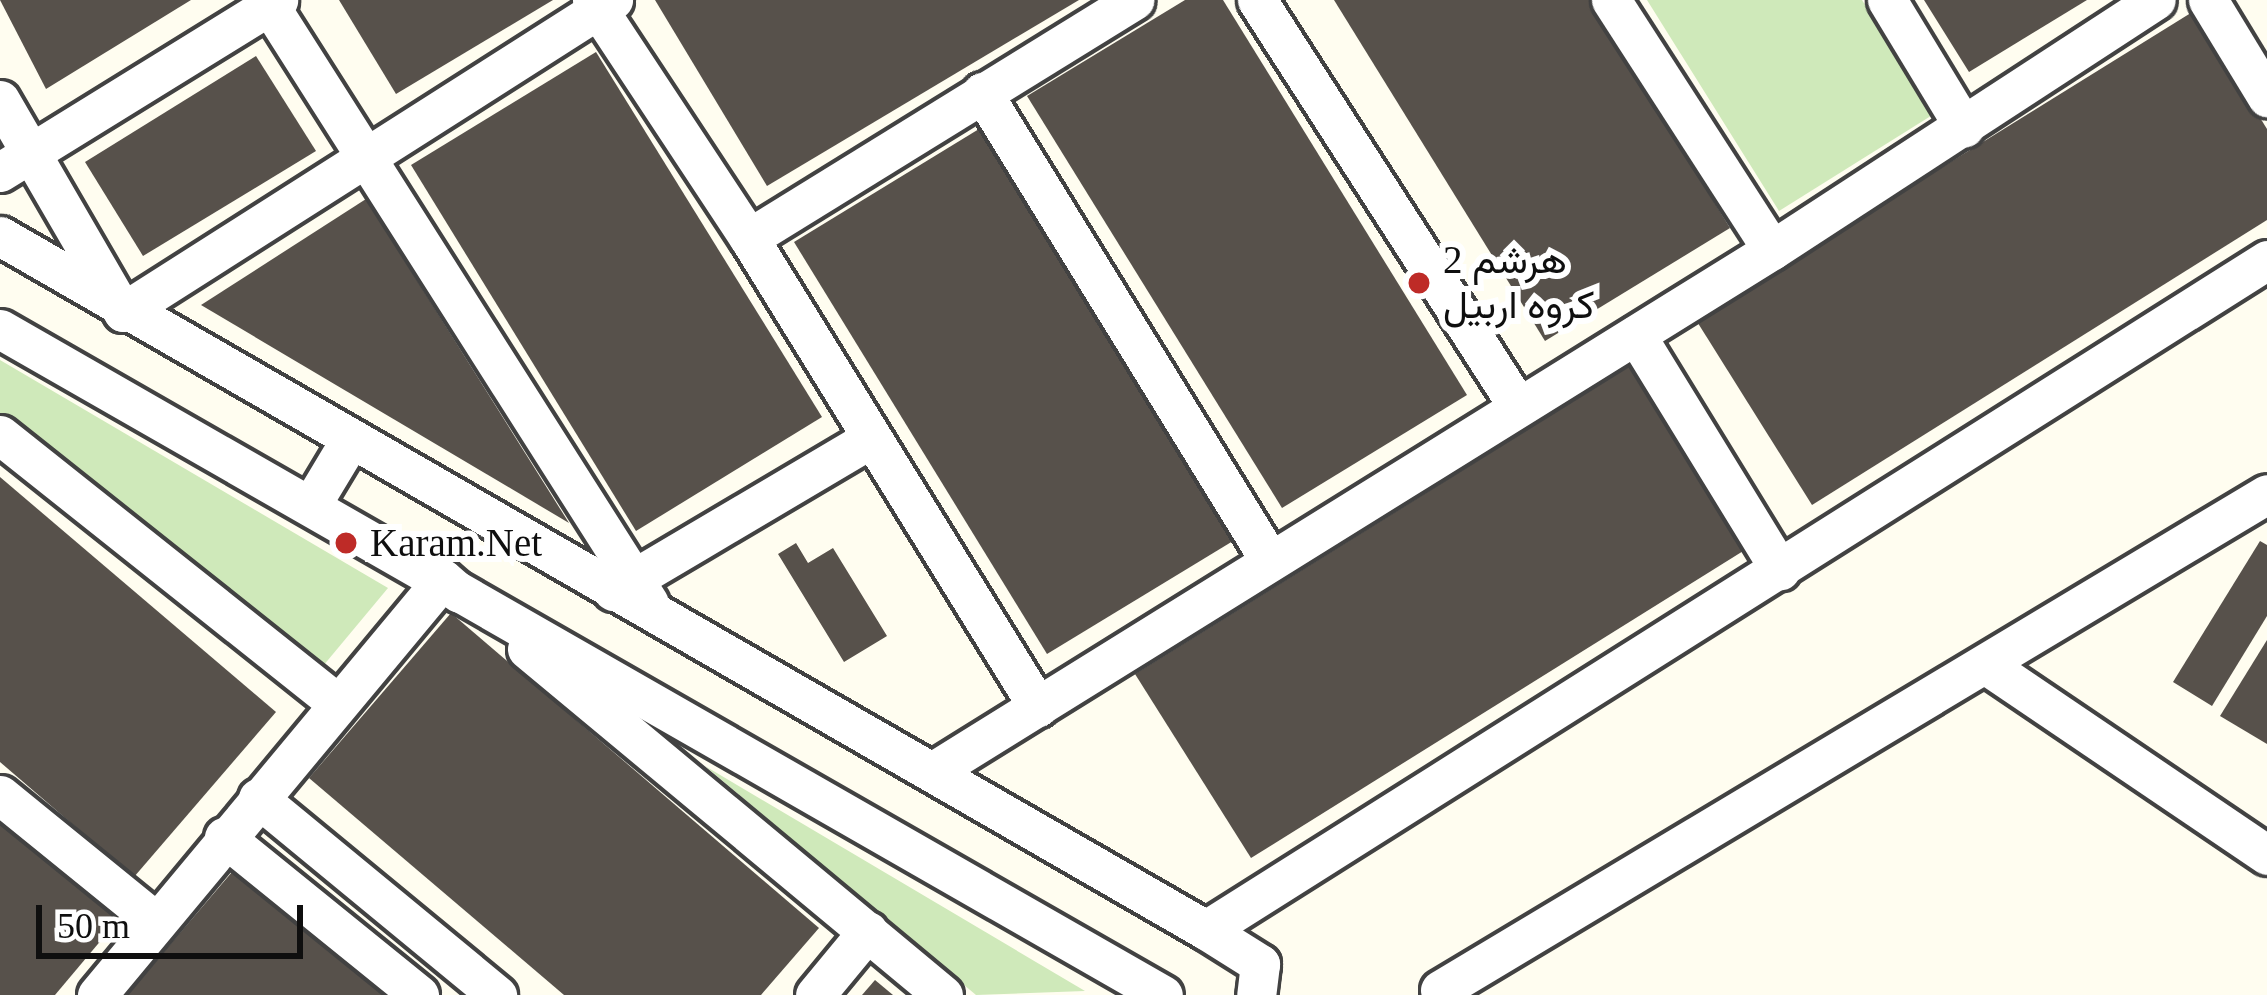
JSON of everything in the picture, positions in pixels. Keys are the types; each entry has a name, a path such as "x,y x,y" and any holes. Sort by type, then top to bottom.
{"street":[{"path":"749,238 1134,0"},
{"path":"1257,0 1519,407"},
{"path":"1611,0 1772,250"},
{"path":"1887,0 1964,127"},
{"path":"932,772 1772,250 2156,0"},
{"path":"2209,0 2267,98"},
{"path":"16,162 271,2 622,586"},
{"path":"124,312 601,3 749,238 867,441 1038,707"},
{"path":"982,92 1268,560"},
{"path":"0,100 16,162 124,312"},
{"path":"0,236 350,440 622,586 656,613 1206,930 1260,964 1256,995"},
{"path":"1206,930 2267,260"},
{"path":"0,329 443,580 1115,984 1162,995"},
{"path":"1636,335 1780,570"},
{"path":"0,435 335,701"},
{"path":"310,505 350,440"},
{"path":"622,586 867,441"},
{"path":"1440,990 1988,666 2267,494"},
{"path":"97,995 335,701 443,580"},
{"path":"443,580 943,995"},
{"path":"1988,666 2267,855"},
{"path":"0,795 155,921"},
{"path":"258,798 497,995"},
{"path":"224,837 419,995"},
{"path":"815,995 868,931"}],"green space":[{"path":"1647,0 1862,0 1934,114 1779,211"},
{"path":"0,360 388,588 318,672 0,413"},
{"path":"705,766 1085,991 976,995"}],"building":[{"path":"0,0 191,0 46,89"},
{"path":"339,0 553,0 396,94"},
{"path":"655,0 1079,0 767,186"},
{"path":"1185,0 1223,0 1467,395 1282,508 1027,96"},
{"path":"1334,0 1590,0 1730,228 1545,341"},
{"path":"1924,0 2087,0 1969,72"},
{"path":"2194,11 2267,129 2267,220 1812,505 1696,320"},
{"path":"596,52 822,417 636,531 411,165"},
{"path":"256,56 316,151 143,256 85,162"},
{"path":"979,129 1233,541 1047,654 794,242"},
{"path":"366,199 569,523 201,305"},
{"path":"1633,364 1748,548 1251,858 1135,674"},
{"path":"0,477 276,712 134,877 0,762"},
{"path":"2260,541 2267,545 2267,616 2212,706 2173,682"},
{"path":"796,543 808,563 833,548 887,636 844,662 778,554"},
{"path":"451,613 819,928 761,995 564,995 309,778"},
{"path":"2267,640 2267,744 2220,716"},
{"path":"0,810 124,913 55,995 0,995"},
{"path":"238,865 391,995 127,995"},
{"path":"875,980 893,995 862,995"}],"place":[{"name":"هرشم 2 كروه اربيل","path":"1419,283"},
{"name":"Karam.Net","path":"346,543"}]}
